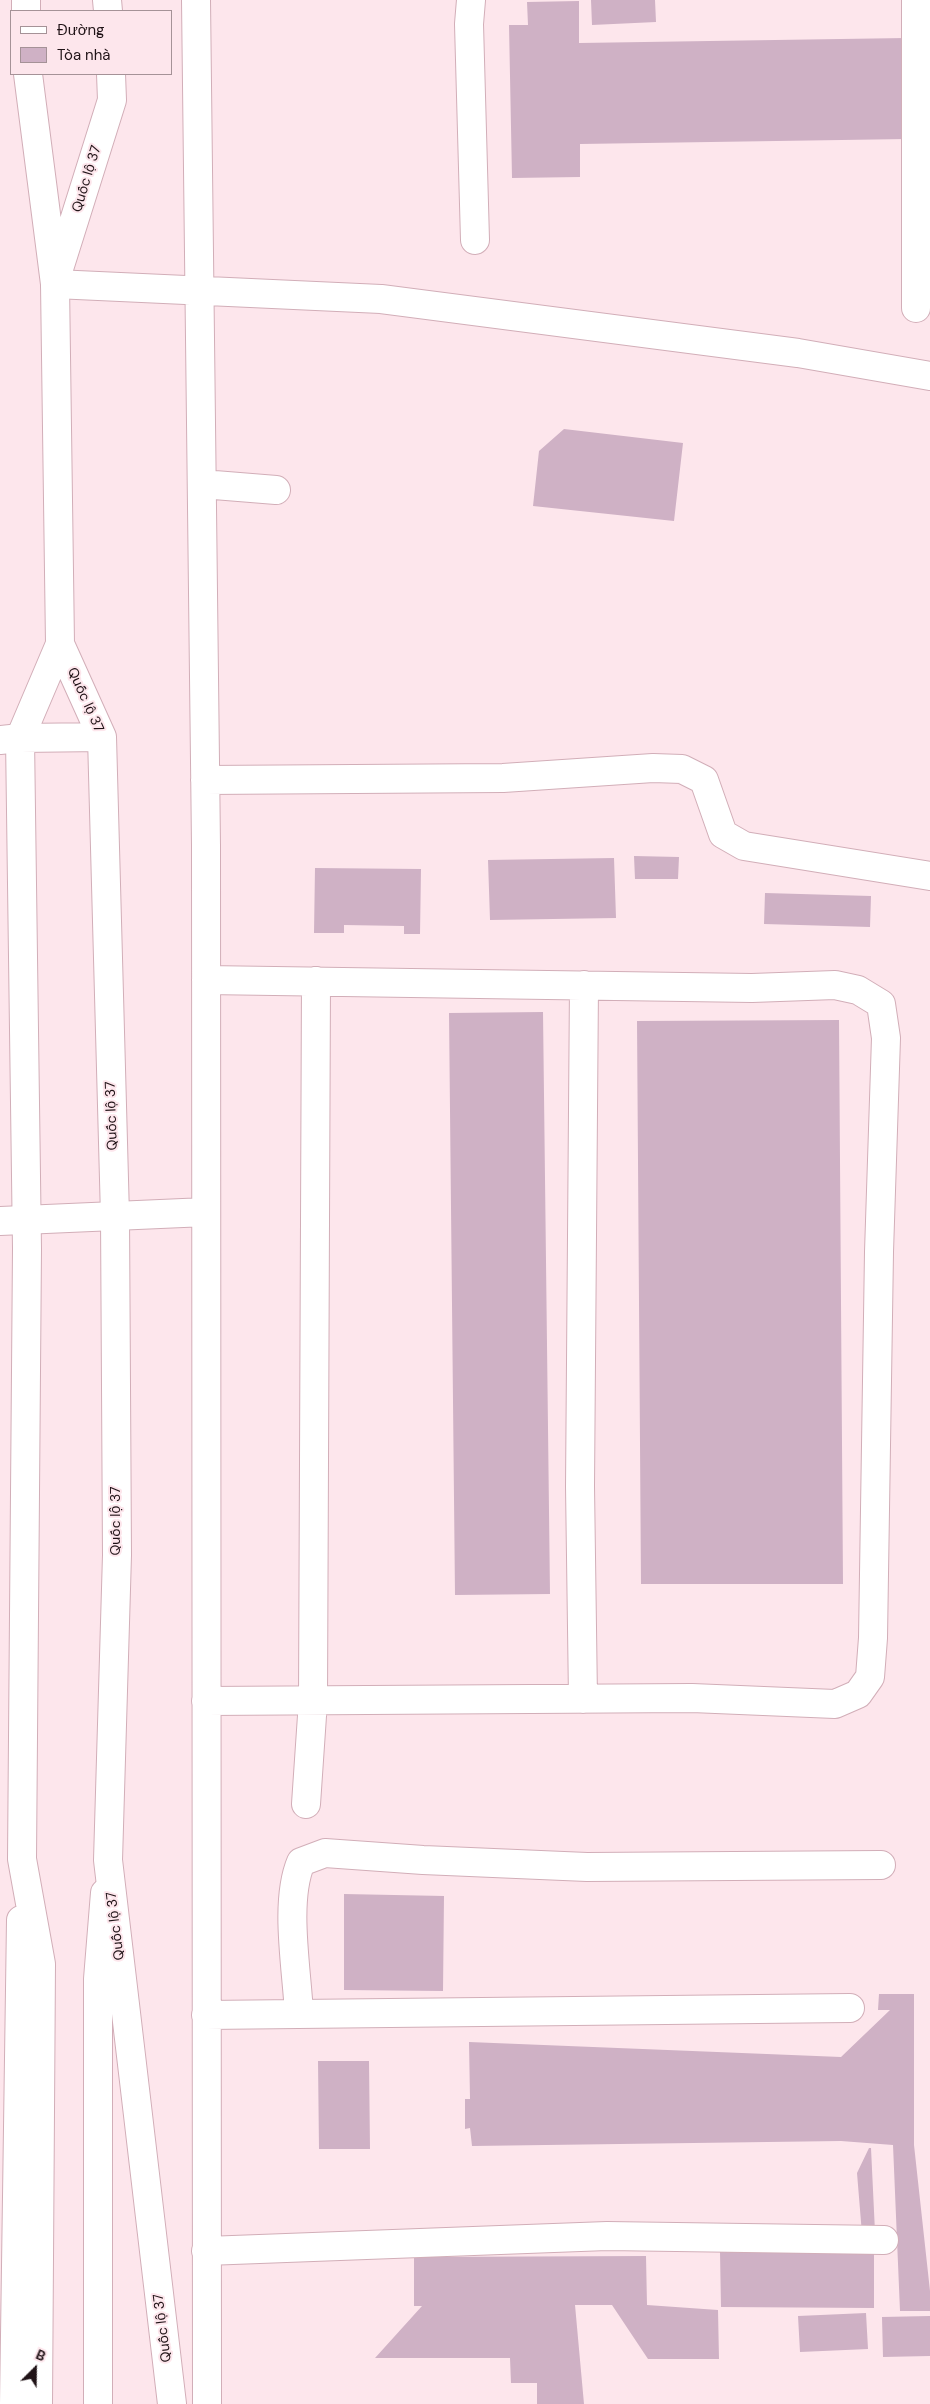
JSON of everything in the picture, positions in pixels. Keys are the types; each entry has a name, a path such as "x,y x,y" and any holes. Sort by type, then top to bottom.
{"main road":[{"path":"196,0 206,980 207,2404"},
{"path":"470,0 475,240"},
{"path":"916,0 916,308"},
{"name":"Quốc lộ 37","path":"28,75 54,284 60,644 102,737 115,1216 117,1556 108,1860 172,2404"},
{"name":"Quốc lộ 37","path":"54,284 112,100 111,75"},
{"path":"54,284 200,292 381,298 798,352 930,376"},
{"path":"202,484 276,490"},
{"name":"Quốc lộ 37","path":"38,2404 41,1964 22,1859 27,1221 10,739 60,644"},
{"path":"10,739 102,737"},
{"path":"205,780 503,778 653,768 682,769 704,780 723,834 744,846 930,876"},
{"path":"206,980 752,988 835,985 858,990 881,1004 886,1038 879,1252 873,1638 870,1677 858,1694 835,1704 692,1698 206,1701"},
{"path":"306,1804 312,1701 316,981"},
{"path":"583,1700 580,1486 584,985"},
{"path":"0,1221 206,1212"},
{"path":"300,2014 292,1899 295,1877 301,1862 325,1853 423,1860 587,1867 881,1865"},
{"path":"14,2404 22,1859"},
{"path":"98,2404 98,1979 108,1860"},
{"path":"206,2015 850,2008"},
{"path":"206,2251 607,2236 884,2240"}],"building":[{"path":"591,0 655,0 656,22 592,25"},
{"path":"579,1 579,43 906,38 907,139 580,144 580,177 512,178 509,25 528,25 527,2"},
{"path":"564,429 683,443 674,521 533,506 539,451"},
{"path":"634,856 679,857 678,879 635,879"},
{"path":"614,858 616,918 490,920 488,860"},
{"path":"315,868 421,869 420,934 404,934 404,926 344,925 344,933 314,933"},
{"path":"765,893 871,896 870,927 764,924"},
{"path":"543,1012 550,1594 455,1595 449,1013"},
{"path":"839,1020 843,1584 641,1584 637,1021"},
{"path":"344,1894 444,1896 443,1991 344,1990"},
{"path":"879,1994 914,1994 914,2145 930,2291 930,2311 900,2311 893,2145 841,2141 472,2146 470,2128 465,2129 465,2099 470,2099 469,2042 841,2057 890,2010 878,2010"},
{"path":"318,2061 369,2061 370,2149 319,2149"},
{"path":"869,2148 871,2148 875,2232 862,2234 857,2173"},
{"path":"720,2252 874,2253 874,2308 721,2307"},
{"path":"646,2256 647,2305 718,2310 719,2359 648,2359 612,2305 575,2305 584,2404 537,2404 537,2383 511,2383 510,2358 375,2358 422,2306 414,2306 414,2257"},
{"path":"866,2313 868,2349 800,2352 798,2316"},
{"path":"930,2316 930,2356 883,2357 882,2317"}]}
